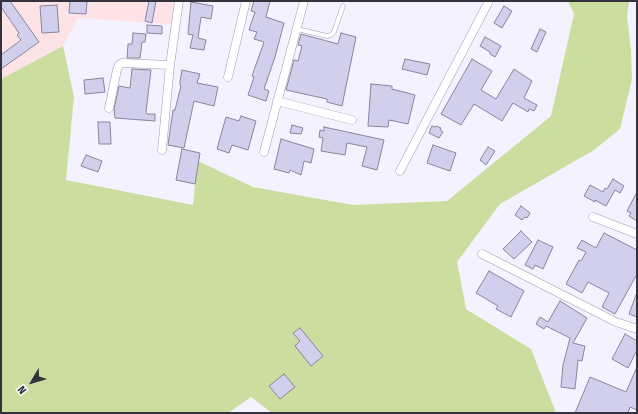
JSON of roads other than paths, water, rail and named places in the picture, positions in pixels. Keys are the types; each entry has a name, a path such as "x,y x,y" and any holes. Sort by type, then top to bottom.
{"street":[{"path":"162,150 170,65 179,1"},
{"path":"228,77 246,1"},
{"path":"264,152 304,1"},
{"path":"400,172 489,1"},
{"path":"110,108 119,65 122,63 170,65"},
{"path":"277,101 352,120"},
{"path":"593,217 637,234"},
{"path":"482,254 616,322 637,329"}],"lane":[{"path":"296,29 330,35 334,32 343,6"}]}
